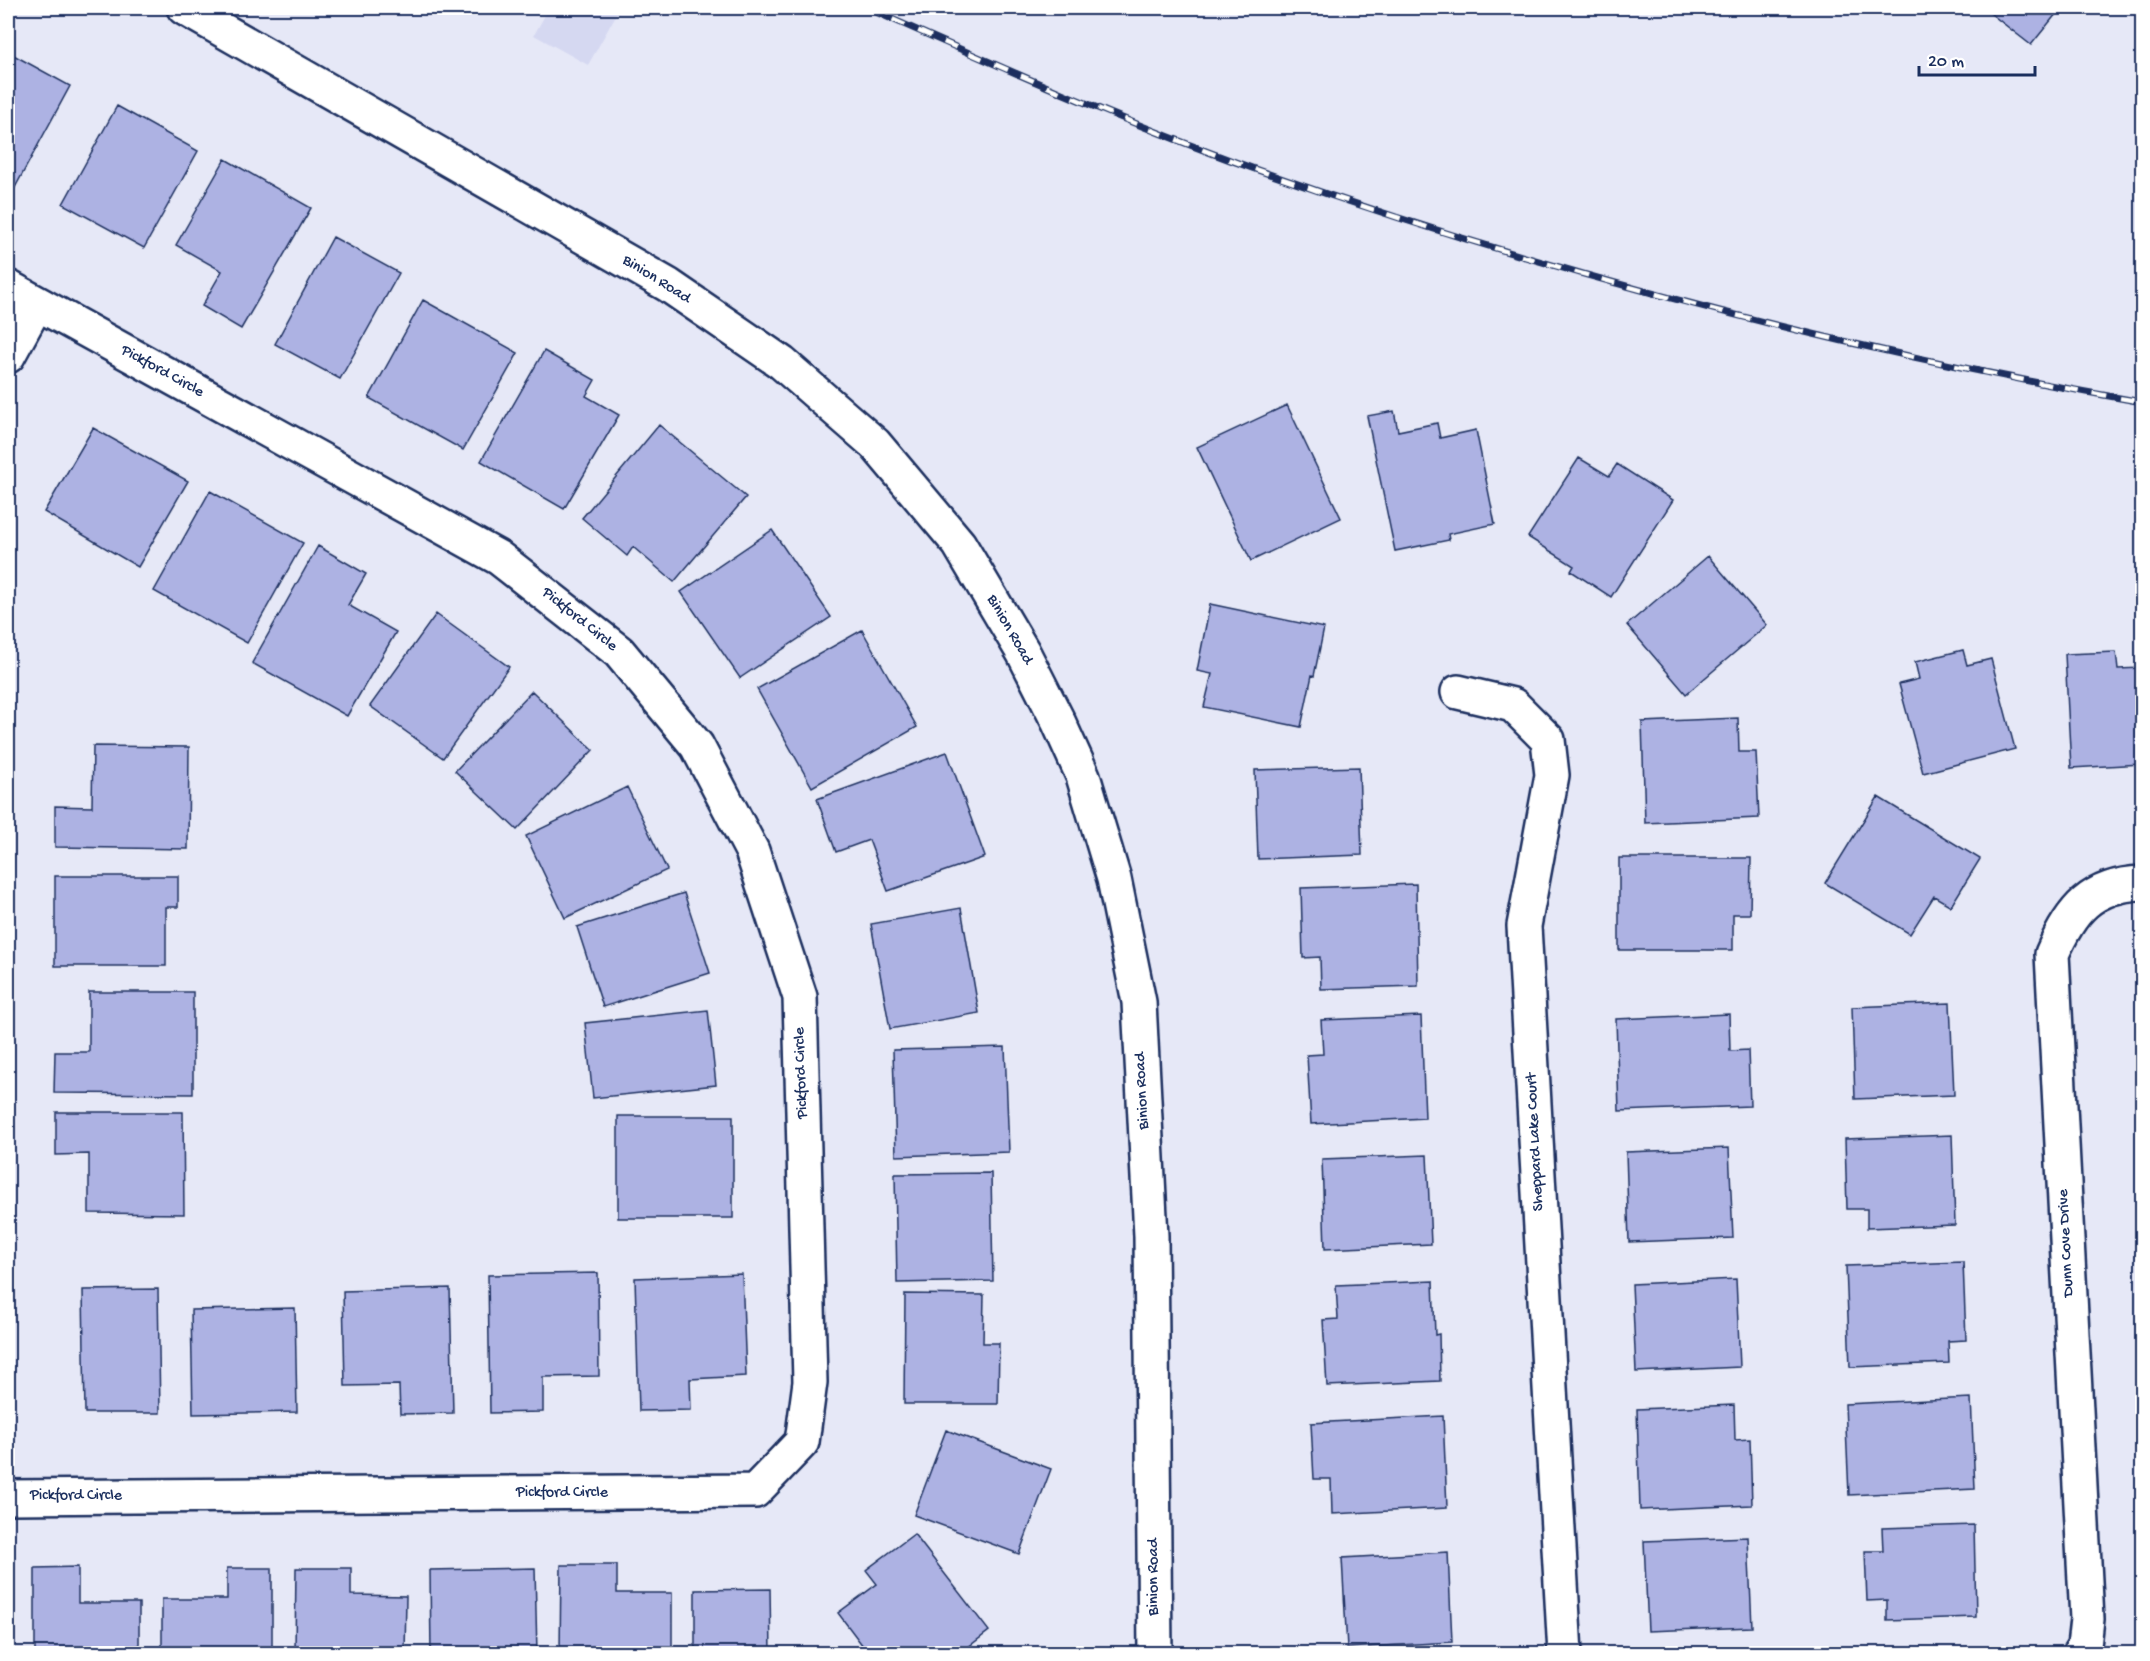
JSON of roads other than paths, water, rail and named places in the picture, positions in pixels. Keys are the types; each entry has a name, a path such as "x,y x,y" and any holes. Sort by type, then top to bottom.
{"street":[{"name":"Binion Road","path":"184,8 668,285 782,363 875,444 959,544 1023,652 1058,720 1083,776 1114,879 1139,1002 1151,1236 1155,1653"},
{"name":"Pickford Circle","path":"8,287 499,558 619,652 697,746 752,851 800,997 810,1382 802,1442 754,1491 8,1497"},
{"path":"8,356 37,303"},
{"name":"Sheppard Lake Court","path":"1458,692 1513,705 1548,740 1551,764 1552,775 1524,926 1565,1653"},
{"name":"Dunn Cove Drive","path":"2079,1653 2084,1646 2087,1619 2052,954 2064,927 2081,904 2106,890 2142,883"}],"railway":[{"path":"867,8 1058,91 1203,150 1471,241 1692,304 1804,332 1916,358 2142,402"}]}
